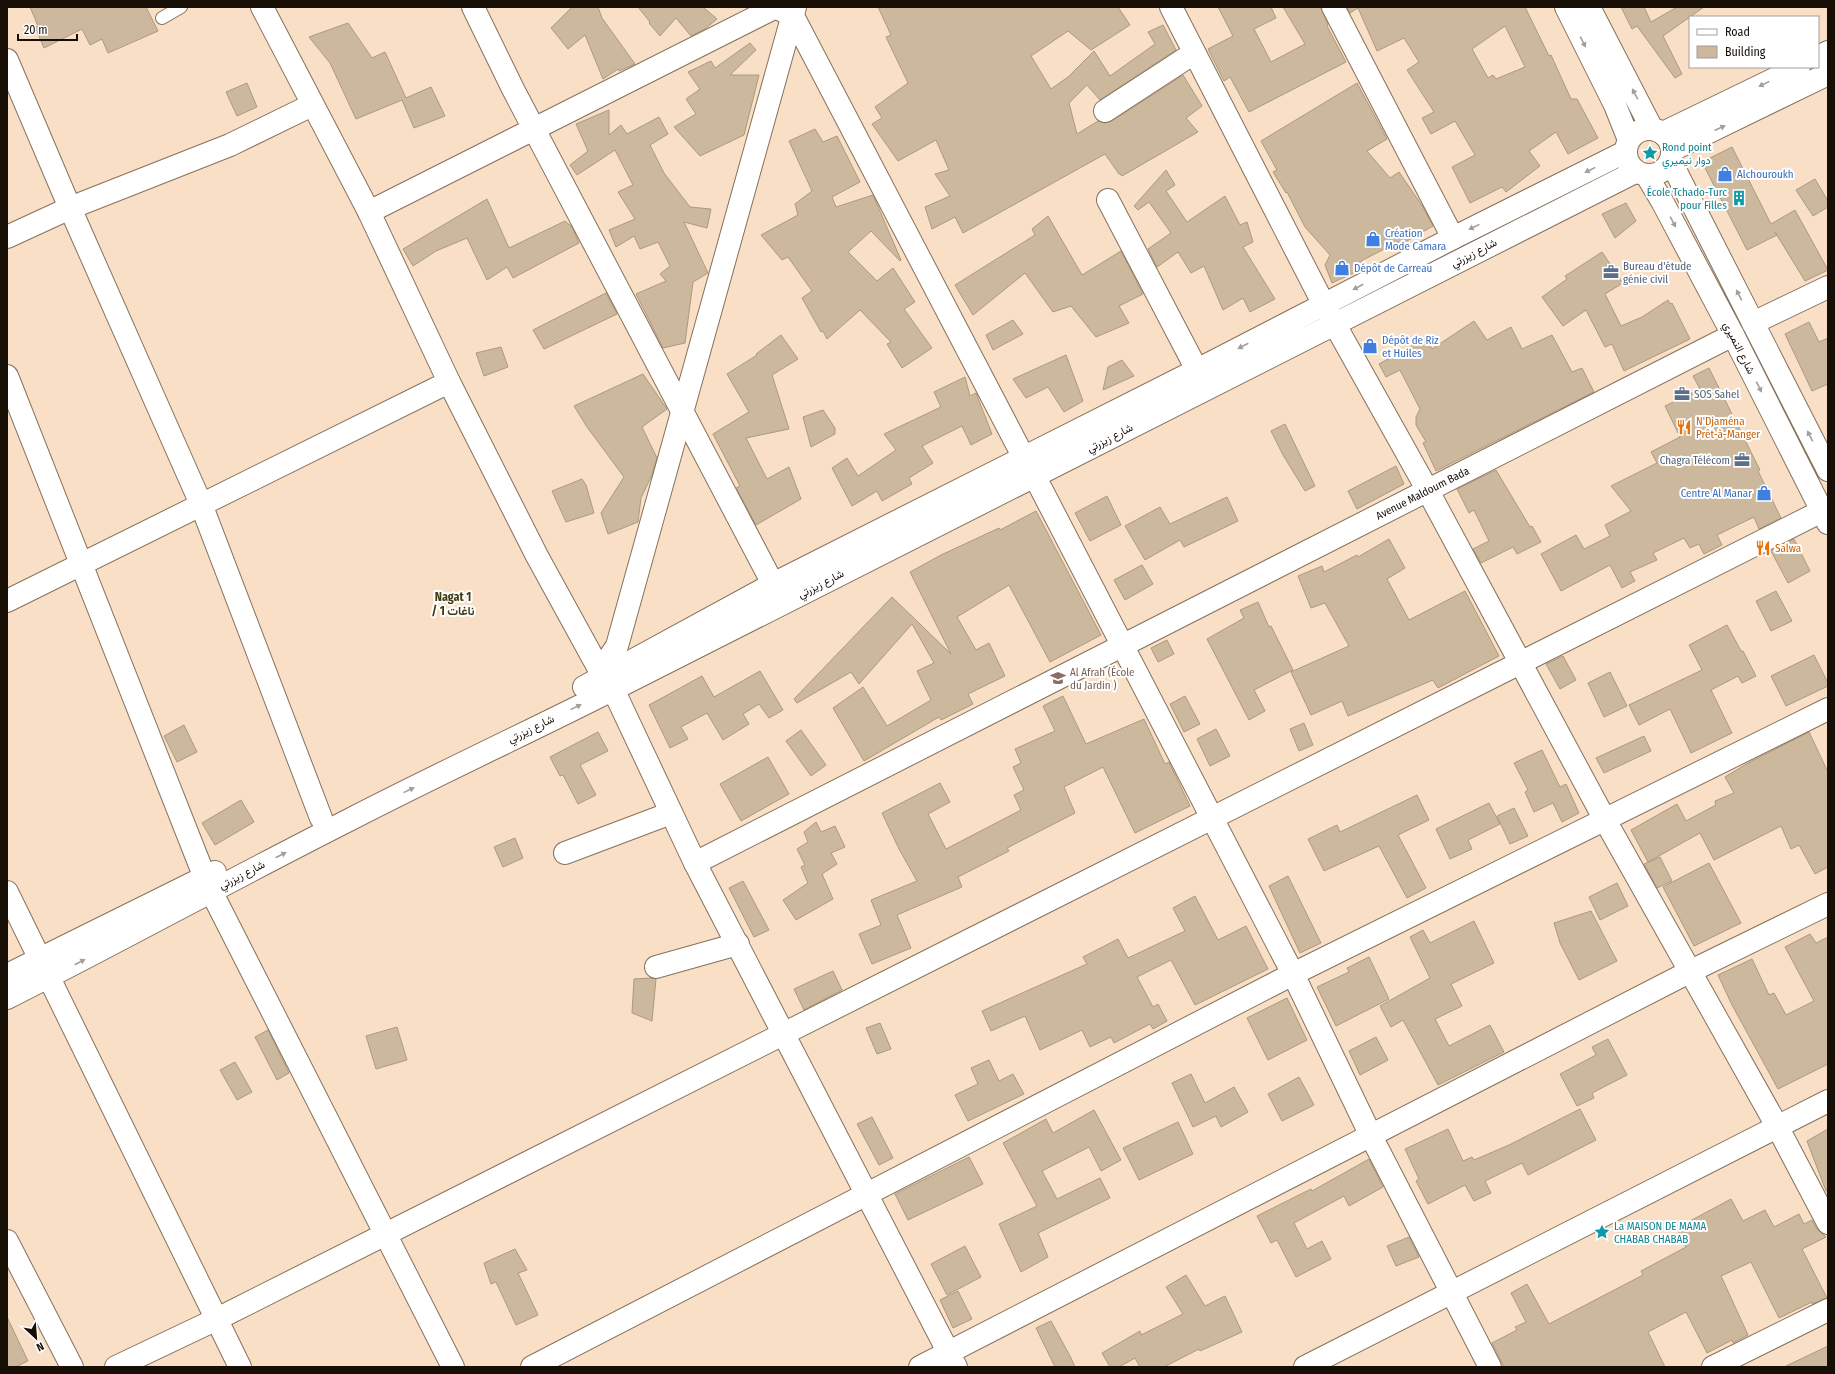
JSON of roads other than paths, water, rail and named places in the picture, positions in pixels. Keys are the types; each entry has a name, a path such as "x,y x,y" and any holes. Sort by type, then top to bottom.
{"street":[{"path":"262,7 312,105 370,212 449,382 538,556 606,678 695,863 785,1034 952,1360"},
{"path":"473,7 534,129 773,584"},
{"path":"1171,7 1329,314 1428,491 1519,663 1605,820 1777,1126 1828,1223"},
{"path":"1333,7 1453,238"},
{"path":"1566,7 1615,105 1627,146 1626,160 1641,174 1659,173 1664,143"},
{"path":"1589,7 1664,143 1828,470"},
{"path":"370,212 534,129 785,9"},
{"path":"606,678 607,661 617,646 682,411 785,9"},
{"path":"785,9 1024,458"},
{"path":"1105,111 1194,52"},
{"path":"1819,56 1828,52"},
{"path":"7,60 70,208 201,504 321,818"},
{"path":"1664,143 1797,68"},
{"path":"1664,143 1828,74"},
{"path":"7,237 70,208 230,145 312,105"},
{"path":"1627,146 1640,130 1664,143"},
{"name":"شارع زيزرتي","path":"208,884 321,818 606,678 1035,477 1329,314 1453,238 1627,146"},
{"name":"شارع زيزرتي","path":"7,998 45,967 208,884 352,818 773,584 1197,370 1329,314 1641,174"},
{"name":"شارع النميري","path":"1641,174 1663,203 1733,335 1825,517"},
{"path":"1108,200 1197,370"},
{"path":"1753,323 1828,286"},
{"name":"Avenue Maldoum Bada","path":"695,863 1733,335"},
{"path":"7,376 80,564 208,884 453,1367"},
{"path":"7,601 449,382"},
{"path":"1035,477 1118,648 1212,817 1293,974 1371,1136 1490,1367"},
{"path":"116,1367 217,1319 385,1233 785,1034 1519,663 1825,517"},
{"path":"532,1367 868,1195 1293,974 1828,709"},
{"path":"565,853 671,813"},
{"path":"7,892 240,1367"},
{"path":"920,1367 952,1360 1371,1136 1691,971 1828,904"},
{"path":"656,967 738,944"},
{"name":"شارع زيزرتي","path":"7,975 45,967"},
{"path":"1305,1367 1828,1101"},
{"path":"7,1241 72,1367"},
{"path":"1713,1367 1828,1310"}],"lane":[{"path":"162,18 181,7"}],"place":[{"name":"Rond point دوار نيميري","path":"1650,153"},
{"name":"Alchouroukh","path":"1725,174"},
{"name":"École Tchado-Turc pour Filles","path":"1739,198"},
{"name":"Création Mode Camara","path":"1373,239"},
{"name":"Dépôt de Carreau","path":"1342,268"},
{"name":"Bureau d'étude génie civil","path":"1611,272"},
{"name":"Dépôt de Riz et Huiles","path":"1370,346"},
{"name":"SOS Sahel","path":"1682,394"},
{"name":"N'Djaména Prêt-à-Manger","path":"1684,427"},
{"name":"Chagra Télécom","path":"1742,460"},
{"name":"Centre Al Manar","path":"1764,493"},
{"name":"Salwa","path":"1763,548"},
{"name":"Al Afrah (École du Jardin )","path":"1058,678"},
{"name":"La MAISON DE MAMA CHABAB CHABAB","path":"1602,1232"}],"district":[{"name":"Nagat 1 / ناغات 1","path":"453,604"}]}
